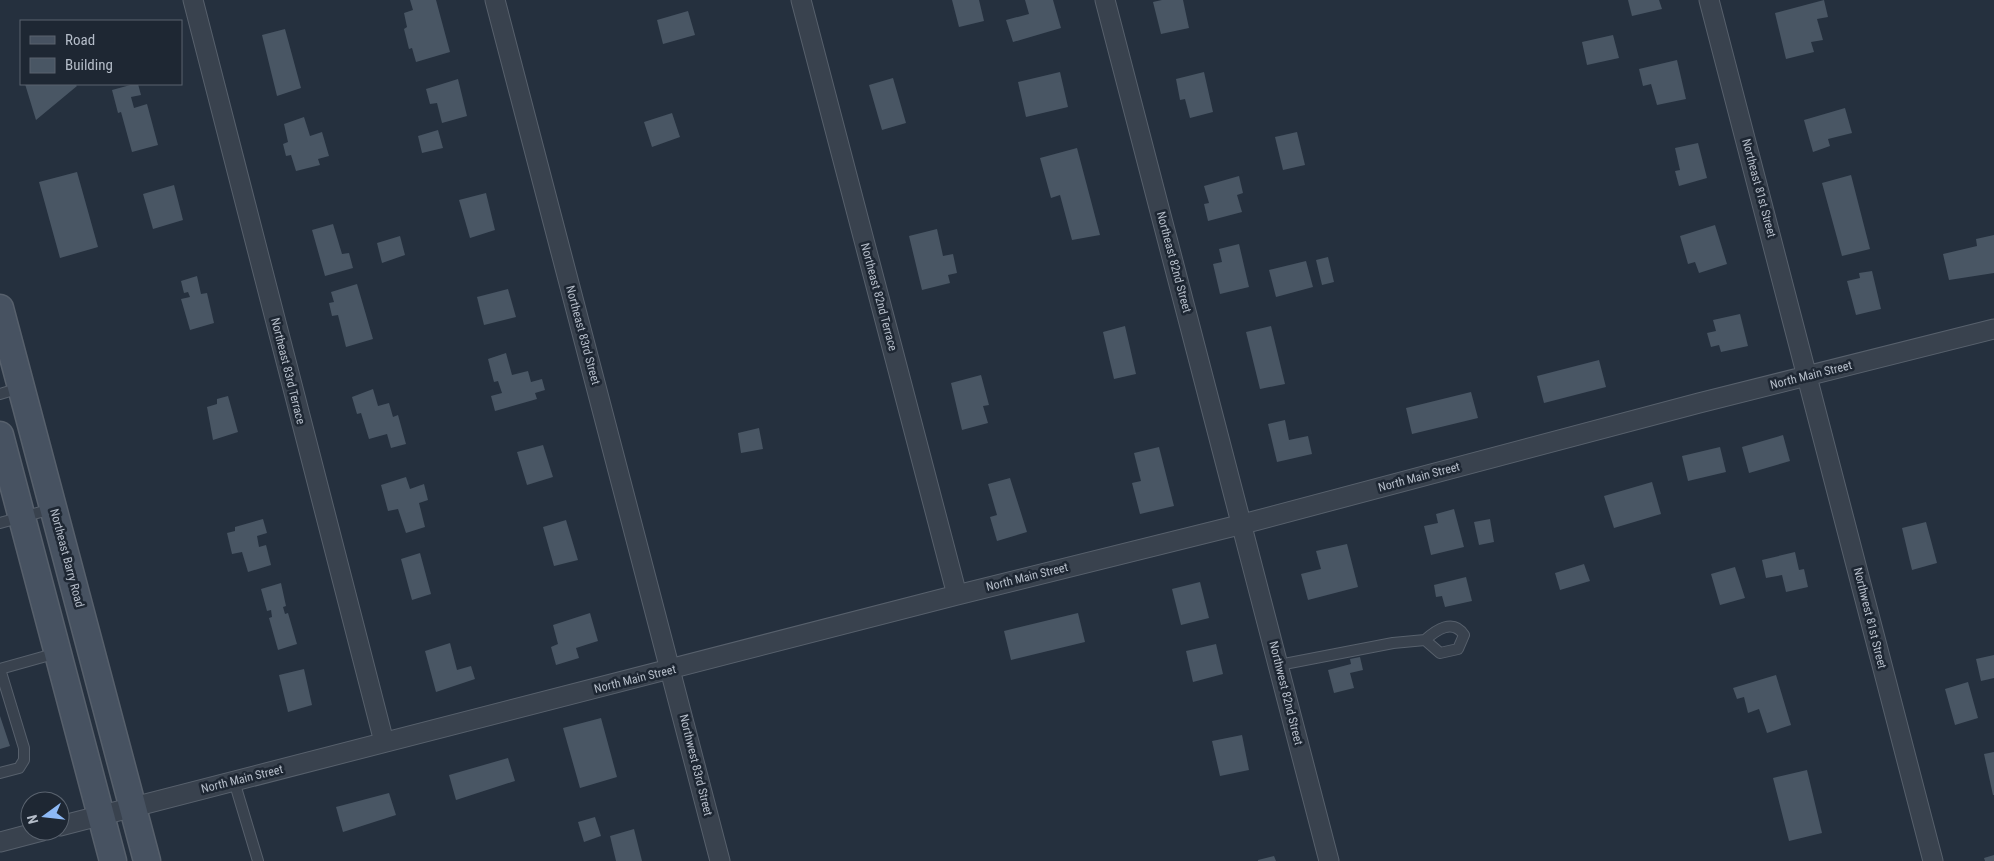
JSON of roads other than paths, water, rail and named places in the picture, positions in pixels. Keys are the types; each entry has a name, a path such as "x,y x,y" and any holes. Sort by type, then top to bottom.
{"main road":[{"name":"Northeast Barry Road","path":"0,308 11,391 53,508 148,861"},
{"path":"0,435 11,520 58,652 113,861"}],"street":[{"name":"Northeast 83rd Terrace","path":"193,0 384,742"},
{"name":"Northeast 83rd Street","path":"495,0 671,670"},
{"name":"Northeast 82nd Terrace","path":"801,0 957,595"},
{"name":"Northeast 82nd Street","path":"1105,0 1243,524"},
{"name":"Northeast 81st Street","path":"1709,0 1808,376"},
{"name":"North Main Street","path":"70,824 957,595 1243,524 1994,329"},
{"name":"Northwest 81st Street","path":"1808,376 1933,861"},
{"name":"Northwest 82nd Street","path":"1243,524 1329,861"},
{"name":"Northwest 83rd Street","path":"671,670 720,861"},
{"path":"0,842 20,837"}],"lane":[{"path":"11,520 53,508"},
{"path":"1279,665 1393,643 1425,640"},
{"path":"0,773 19,768 24,760 24,748 0,669 58,652"},
{"path":"234,781 258,861"}]}
